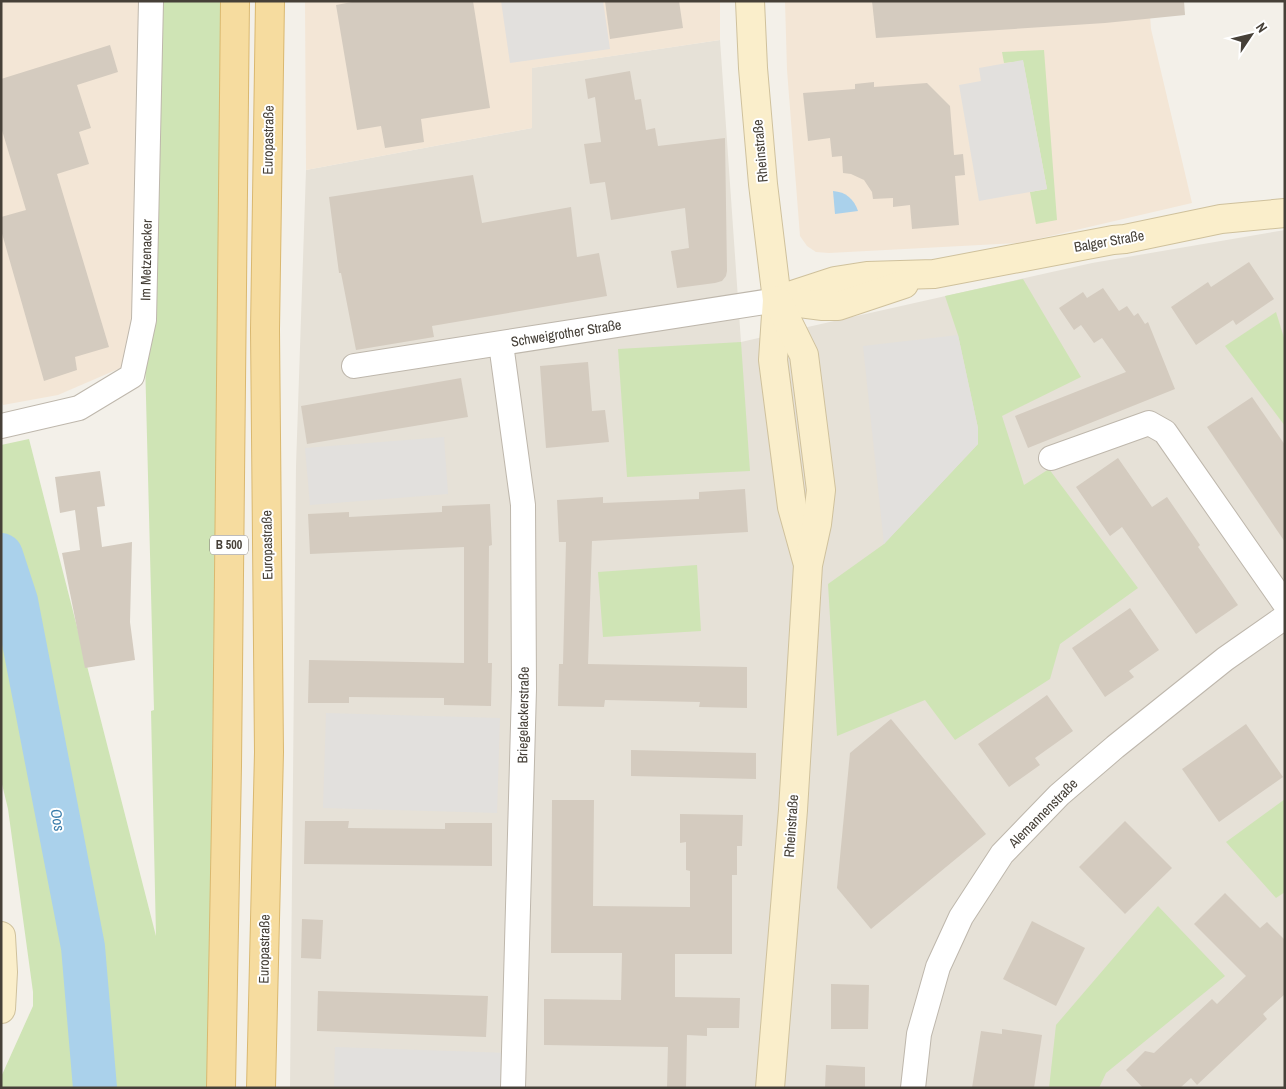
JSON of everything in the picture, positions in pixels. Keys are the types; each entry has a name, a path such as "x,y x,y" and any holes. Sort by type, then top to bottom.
{"main road":[{"name":"B 500","path":"221,1088 235,1"},
{"name":"Europastraße","path":"261,1088 269,752 265,330 270,1"}],"street":[{"name":"Im Metzenacker","path":"1,426 79,408 132,376 144,320 151,1"},
{"name":"Rheinstraße","path":"750,1 753,68 763,184 777,300 804,355 821,490 818,524 808,565 793,810 770,1088"},
{"name":"Balger Straße","path":"777,300 835,281 867,276 934,274 1125,239 1221,219 1285,213"},
{"name":"Schweigrother Straße","path":"354,366 777,300"},
{"name":"Briegelackerstraße","path":"501,344 523,505 523,705 513,1088"},
{"path":"1051,458 1149,423 1165,432 1285,604"},
{"name":"Alemannenstraße","path":"913,1088 919,1034 938,967 961,917 1002,854 1059,795 1114,747 1225,659 1285,617"},
{"path":"1,936 3,972 1,1009"}],"shaded area":[{"path":"1,1 150,1 146,357 58,395 3,405 1,399"},
{"path":"305,1 720,1 720,40 532,68 532,128 306,170"},
{"path":"501,1 603,1 610,49 510,63"},
{"path":"785,1 1149,1 1151,29 1192,203 1020,243 829,253 816,252 807,246 800,236 787,70"},
{"path":"720,40 741,342 1092,263 1285,230 1285,1088 290,1088 296,466 306,170 532,128 531,68"},
{"path":"1023,60 1047,189 979,201 959,85 981,81 979,68"},
{"path":"958,335 978,428 978,444 884,544 863,346"},
{"path":"444,437 448,494 310,505 305,448"},
{"path":"326,713 500,718 497,813 323,808"},
{"path":"335,1047 509,1053 508,1088 334,1088"}],"green space":[{"path":"151,1 222,1 208,1088 1,1088 1,1077 33,1006 33,992 8,809 1,780 1,445 29,439 156,936 151,711 154,710 144,320"},
{"path":"1044,50 1057,220 1036,224 1030,192 1047,189 1023,61 1004,63 1002,52"},
{"path":"1023,279 1081,377 1002,416 1024,485 1049,469 1138,588 1060,644 1050,679 955,740 925,700 837,736 828,584 884,544 978,444 978,428 958,335 945,296"},
{"path":"1276,312 1285,341 1285,426 1225,346"},
{"path":"741,342 750,471 627,477 618,349"},
{"path":"697,565 701,631 603,637 598,572"},
{"path":"1285,799 1285,892 1276,898 1226,842"},
{"path":"1158,906 1225,976 1106,1073 1099,1088 1049,1088 1056,1025"}],"water":[{"path":"833,191 849,197 858,211 835,214"}],"building":[{"path":"357,1 473,1 490,108 421,119 424,142 385,148 381,126 357,130 336,5"},
{"path":"605,1 679,1 683,28 610,39"},
{"path":"872,1 1184,1 1185,15 1105,23 876,38"},
{"path":"110,45 118,72 77,85 91,128 79,132 89,164 57,174 109,347 75,357 77,370 44,381 1,230 1,217 26,210 1,127 1,79"},
{"path":"630,71 635,100 641,99 646,130 655,128 658,146 725,138 727,271 722,281 677,288 671,251 689,248 685,208 611,220 605,182 590,184 584,144 601,142 595,97 588,99 585,79"},
{"path":"874,82 874,87 927,83 950,106 954,155 963,154 965,175 955,176 959,225 912,229 910,205 893,207 893,198 873,199 872,192 864,180 851,174 843,173 842,156 832,157 830,138 808,141 803,93 855,89 855,84"},
{"path":"473,175 482,223 571,207 577,257 599,253 607,296 432,326 434,337 356,350 341,273 339,273 329,197"},
{"path":"1249,262 1274,299 1236,325 1233,320 1196,345 1171,307 1208,282 1211,287"},
{"path":"1103,288 1119,311 1127,306 1134,316 1138,313 1145,324 1148,322 1175,389 1028,448 1015,416 1126,372 1102,338 1094,343 1081,325 1074,330 1059,308 1083,292 1087,298"},
{"path":"588,362 592,411 605,410 609,442 546,448 540,366"},
{"path":"461,378 468,417 307,444 301,406"},
{"path":"1252,397 1285,445 1285,542 1207,427"},
{"path":"1118,458 1152,507 1167,497 1200,545 1198,547 1238,605 1196,634 1122,527 1110,536 1076,487"},
{"path":"100,471 105,506 97,507 102,547 132,542 130,622 135,660 85,668 62,553 80,550 75,510 60,513 55,477"},
{"path":"745,489 748,532 592,541 588,664 747,667 747,708 699,707 700,702 605,700 604,707 558,706 559,664 563,664 566,542 559,542 557,500 603,497 603,503 699,499 699,492"},
{"path":"490,504 492,545 489,546 488,663 492,663 491,706 444,705 444,698 349,697 349,703 308,703 309,660 464,663 464,547 310,554 308,514 349,512 349,517 442,512 442,506"},
{"path":"1130,608 1159,650 1129,671 1134,677 1105,697 1072,648"},
{"path":"1047,695 1073,731 1035,758 1040,765 1009,787 978,744"},
{"path":"891,719 986,834 871,929 837,888 850,753"},
{"path":"1246,724 1283,777 1219,822 1182,769"},
{"path":"631,750 756,753 756,779 631,776"},
{"path":"552,800 594,800 593,906 690,907 690,871 686,870 686,842 680,843 680,814 743,815 742,846 737,846 737,875 732,875 732,954 675,954 675,997 740,998 739,1028 707,1028 707,1036 687,1035 686,1088 667,1088 668,1047 544,1045 544,999 621,1000 622,953 551,953"},
{"path":"305,821 349,821 348,828 445,829 445,823 492,823 492,866 304,864"},
{"path":"1125,821 1172,868 1125,914 1079,867"},
{"path":"1225,893 1260,928 1267,922 1285,940 1285,994 1263,1014 1267,1019 1197,1085 1191,1078 1180,1088 1143,1088 1126,1070 1145,1051 1154,1053 1212,999 1217,1004 1246,976 1194,924"},
{"path":"302,919 323,920 321,959 301,958"},
{"path":"1032,921 1085,948 1056,1006 1003,979"},
{"path":"831,984 869,985 868,1029 831,1029"},
{"path":"318,991 488,996 486,1037 317,1031"},
{"path":"1002,1029 1042,1035 1034,1088 972,1088 981,1031 1002,1034"},
{"path":"826,1065 865,1067 865,1088 825,1088"}],"waterway":[{"name":"Oos","path":"1,555 16,601 83,947 95,1088"}]}
